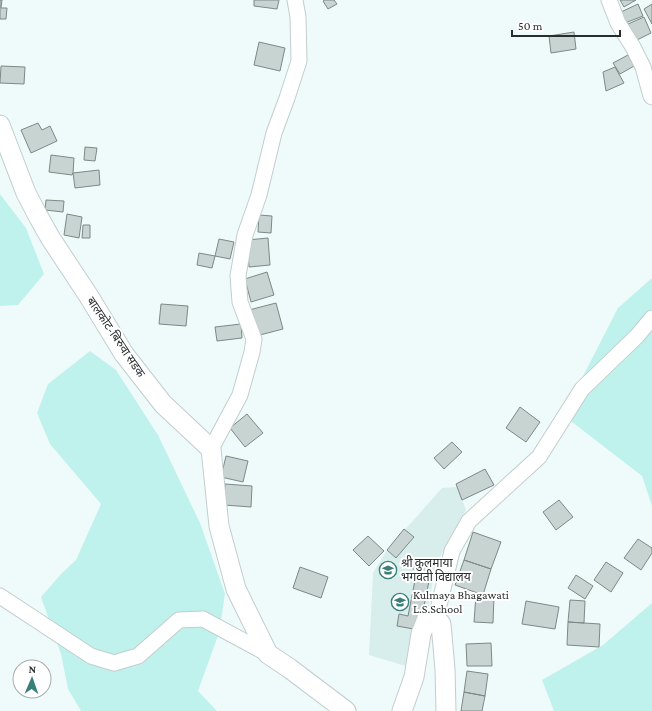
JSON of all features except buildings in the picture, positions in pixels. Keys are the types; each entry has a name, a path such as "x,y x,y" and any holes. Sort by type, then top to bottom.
{"main road":[{"name":"बालकोट-बिरुवा सडक","path":"0,125 26,194 51,238 124,354 163,404 211,449"},
{"path":"211,449 219,526 236,589 268,654 346,711"},
{"path":"402,711 414,677 421,634 428,616 436,618 441,624 445,669 446,711"}],"street":[{"path":"211,449 240,395 252,352 254,339 240,302 238,276 245,235 259,195 274,133 299,60 298,17 295,0"},
{"path":"609,0 618,23 633,46 643,67 652,97"},
{"path":"436,618 452,551 468,521 539,457 582,389 637,336 652,318"},
{"path":"0,596 91,656 114,663 138,656 179,620 203,619 268,654"}],"shaded area":[{"path":"0,194 26,228 44,274 18,305 0,306"},
{"path":"652,278 652,506 642,476 563,415 618,308"},
{"path":"90,351 116,370 158,435 200,523 225,594 219,633 198,691 217,711 81,711 68,689 61,654 41,597 62,573 76,560 101,504 50,444 37,413 48,384"},
{"name":"Kulmaya Bhagawati L.S.School","path":"457,487 466,510 437,562 423,631 409,667 369,655 373,573 387,550 442,488"},
{"path":"652,603 652,711 554,711 542,680 603,645"}],"place":[{"name":"श्री कुलमाया भगवती विद्यालय","path":"388,570"},
{"name":"Kulmaya Bhagawati L.S.School","path":"400,602"}]}
